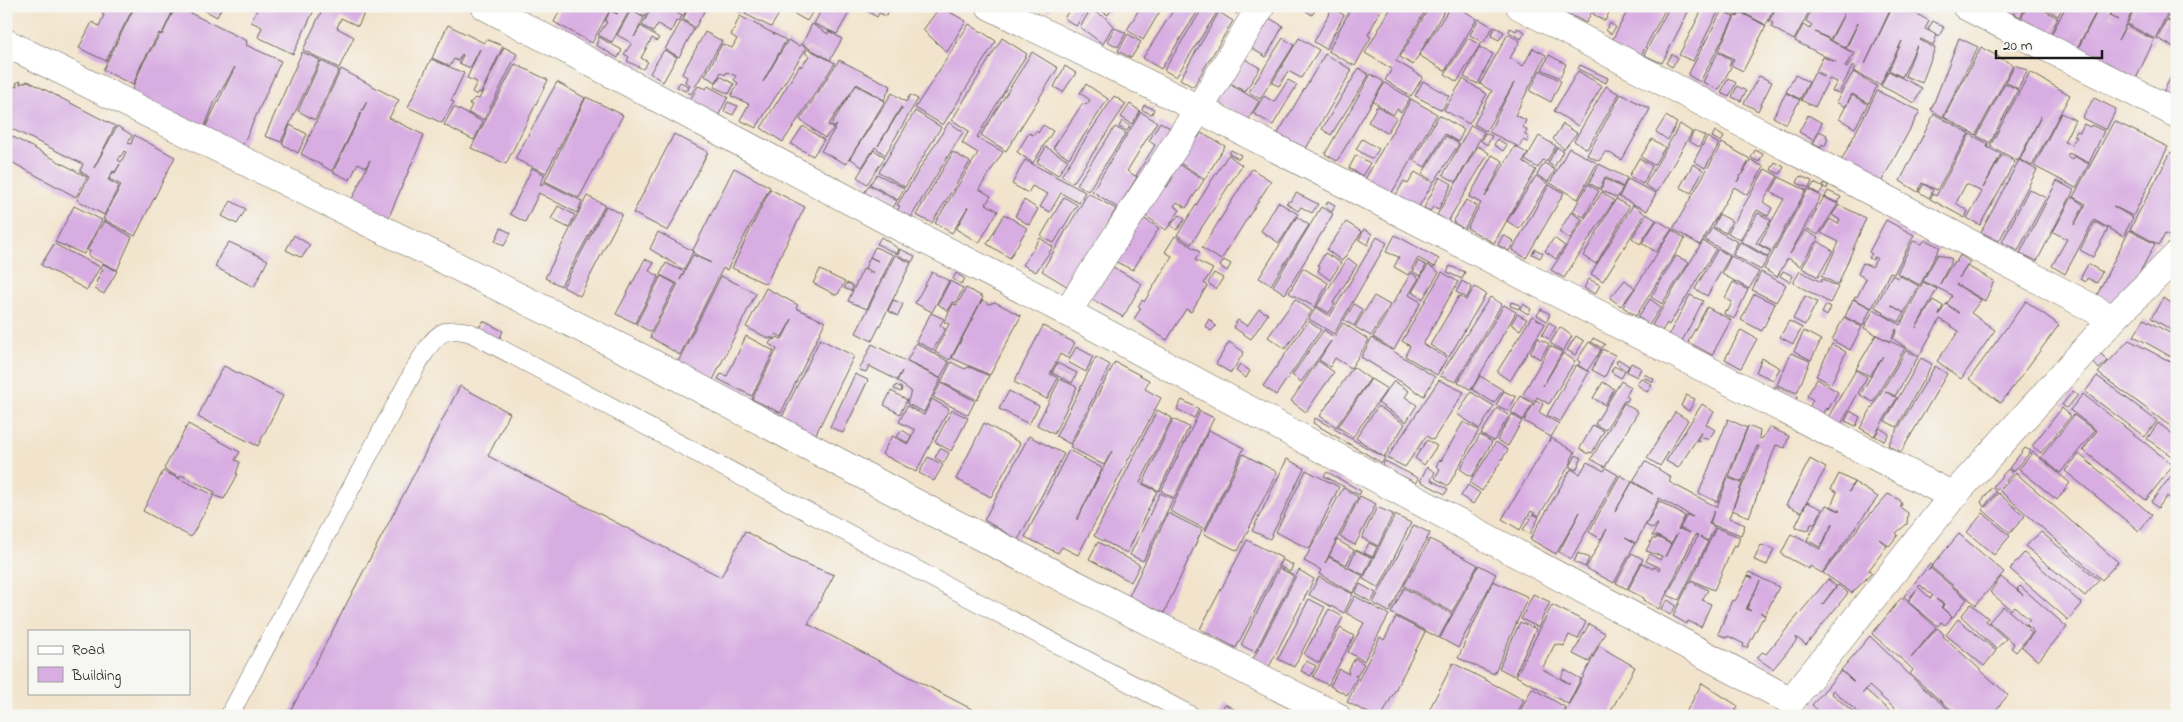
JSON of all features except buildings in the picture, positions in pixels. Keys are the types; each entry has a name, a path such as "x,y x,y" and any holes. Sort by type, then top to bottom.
{"street":[{"path":"485,6 882,217 1066,312 1786,709 1953,496 2113,319 2177,255"},
{"path":"990,6 1199,110 1953,496"},
{"path":"1066,312 1199,110 1261,6"},
{"path":"1520,6 2113,319"},
{"path":"1966,6 2177,114"},
{"path":"6,43 650,362 942,517 1336,716"}],"lane":[{"path":"229,716 418,363 431,343 440,334 456,329 471,333 1192,716"}]}
